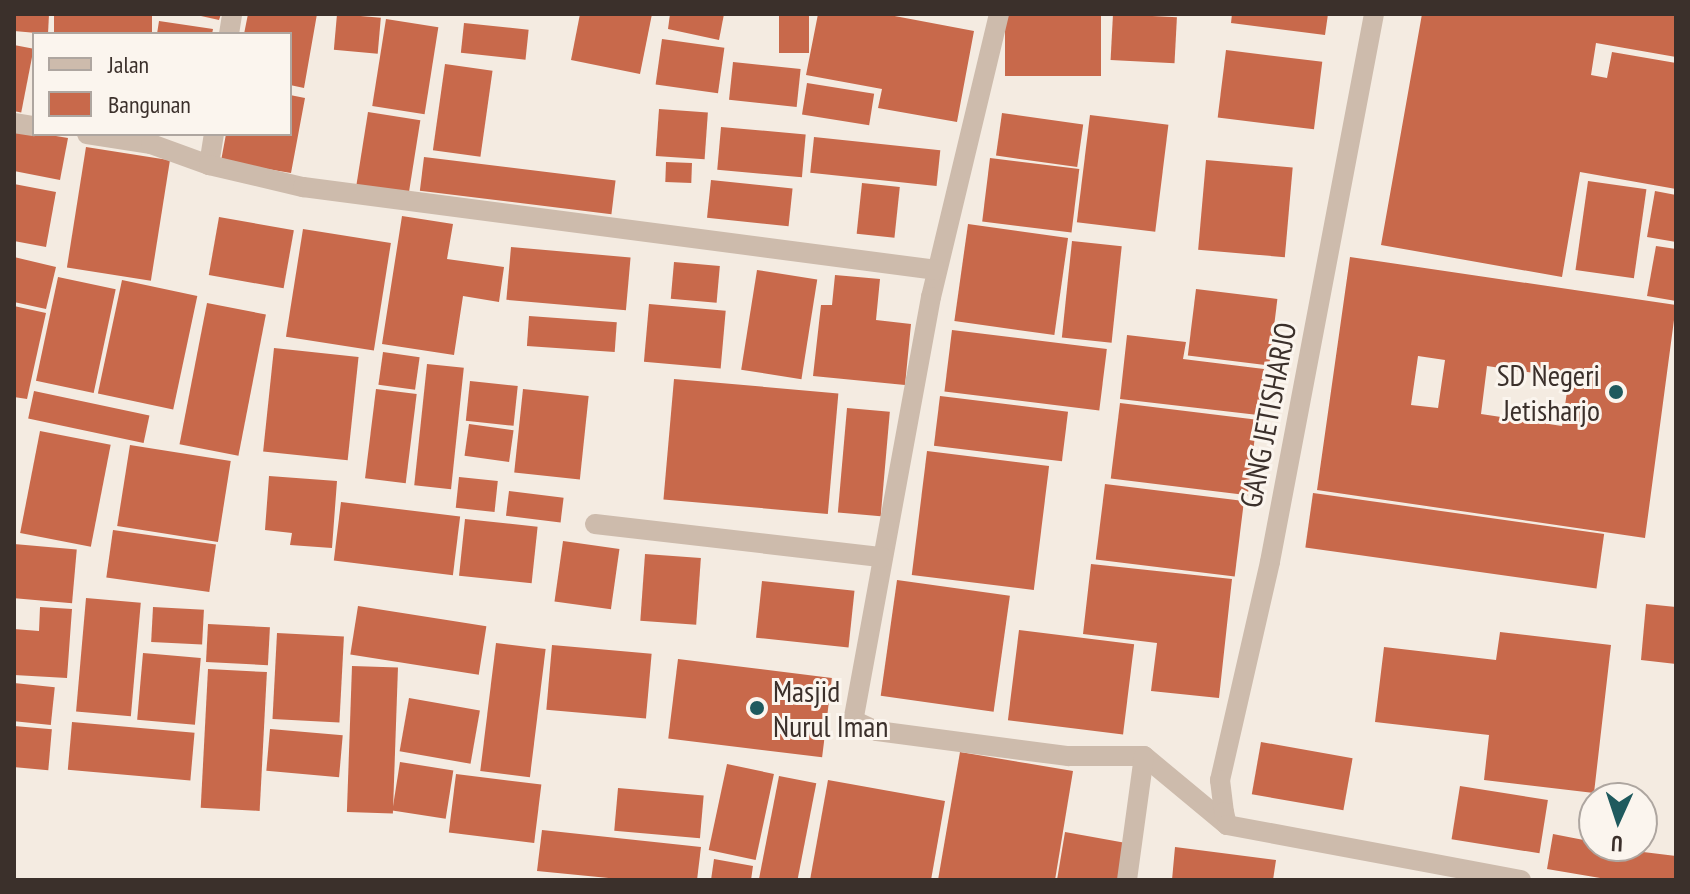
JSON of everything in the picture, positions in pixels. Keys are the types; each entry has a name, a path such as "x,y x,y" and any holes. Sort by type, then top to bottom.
{"street":[{"path":"999,14 937,270 853,720 877,731 1068,756 1144,756 1227,825 1521,880"},
{"name":"GANG JETISHARJO","path":"1227,825 1220,780 1270,562 1374,14"},
{"path":"100,136 151,144 209,165 303,187 937,270"},
{"path":"209,165 214,136"},
{"path":"595,524 882,557"},
{"path":"1127,880 1144,756"}],"building":[{"path":"14,14 49,14 48,32 14,31"},
{"path":"54,14 152,14 152,32 54,32"},
{"path":"192,14 221,14 219,20"},
{"path":"248,14 317,14 304,88 292,85 292,32 244,32"},
{"path":"337,14 381,18 378,54 334,50"},
{"path":"580,14 652,14 640,74 571,60"},
{"path":"670,14 724,14 719,40 668,29"},
{"path":"779,14 809,14 809,53 779,53"},
{"path":"818,14 884,14 974,31 957,122 878,108 882,89 806,75"},
{"path":"1005,14 1101,14 1101,76 1005,76"},
{"path":"1113,14 1177,17 1175,63 1111,60"},
{"path":"1232,14 1328,14 1325,35 1231,23"},
{"path":"1422,14 1676,14 1676,57 1596,43 1591,75 1607,78 1612,52 1676,63 1676,189 1580,172 1562,277 1381,245"},
{"path":"386,19 438,27 425,114 372,106"},
{"path":"159,21 213,29 212,32 157,32"},
{"path":"464,23 529,30 526,60 461,53"},
{"path":"662,39 724,48 718,93 656,85"},
{"path":"14,45 32,48 21,113 14,111"},
{"path":"1226,50 1322,62 1314,129 1218,117"},
{"path":"733,62 801,69 797,107 729,100"},
{"path":"445,64 493,71 480,157 433,150"},
{"path":"807,83 874,94 869,125 802,115"},
{"path":"292,95 305,98 291,173 221,161 226,136 292,136"},
{"path":"659,109 708,112 705,159 656,156"},
{"path":"368,112 420,120 409,194 356,186"},
{"path":"1002,113 1083,124 1077,167 996,156"},
{"path":"1090,115 1168,125 1155,232 1077,222"},
{"path":"721,127 806,134 802,177 717,170"},
{"path":"14,129 32,132 32,136 68,138 60,180 14,171"},
{"path":"814,137 940,150 937,186 810,173"},
{"path":"86,147 170,160 151,281 67,267"},
{"path":"424,157 616,181 611,214 420,191"},
{"path":"990,158 1079,169 1072,232 982,222"},
{"path":"1206,160 1293,168 1285,257 1198,250"},
{"path":"666,162 692,163 691,183 665,182"},
{"path":"711,180 793,189 789,226 707,218"},
{"path":"1588,181 1646,189 1634,278 1575,270"},
{"path":"862,183 900,187 894,238 857,234"},
{"path":"14,184 56,192 46,247 14,241"},
{"path":"1655,191 1676,195 1676,242 1647,237"},
{"path":"402,216 453,224 447,259 504,267 499,302 463,296 454,355 382,344"},
{"path":"219,217 294,230 284,288 209,275"},
{"path":"968,224 1068,238 1054,335 954,321"},
{"path":"303,229 391,243 374,351 286,337"},
{"path":"1072,241 1122,246 1112,343 1062,337"},
{"path":"1656,246 1676,249 1676,301 1647,296"},
{"path":"511,247 631,257 626,310 506,300"},
{"path":"14,257 56,267 46,309 14,302"},
{"name":"SD Negeri Jetisharjo","path":"1350,257 1676,305 1645,538 1317,490","holes":["1418,356 1445,360 1438,408 1411,405","1487,366 1569,378 1562,426 1481,414"]},
{"path":"674,262 720,266 717,303 671,299"},
{"path":"757,270 817,280 801,379 741,370"},
{"path":"835,275 880,279 876,320 911,324 905,385 813,376 821,305 832,305"},
{"path":"58,277 116,289 94,393 36,381"},
{"path":"122,280 197,296 173,409 98,393"},
{"path":"1196,289 1277,299 1269,365 1188,356"},
{"path":"207,303 266,314 238,456 180,444"},
{"path":"649,304 726,311 721,368 644,362"},
{"path":"14,306 46,313 27,399 14,397"},
{"path":"529,316 617,322 615,352 527,346"},
{"path":"952,330 1107,349 1099,411 944,392"},
{"path":"1127,335 1186,342 1183,359 1264,369 1258,415 1120,399"},
{"path":"274,348 359,357 348,460 263,451"},
{"path":"383,352 420,357 415,390 378,385"},
{"path":"427,364 464,368 451,489 414,485"},
{"path":"674,379 838,393 828,514 663,500"},
{"path":"470,381 518,386 514,426 466,421"},
{"path":"376,389 417,394 406,483 365,478"},
{"path":"523,389 589,396 580,479 514,473"},
{"path":"34,391 149,416 144,443 28,418"},
{"path":"940,396 1068,412 1062,461 934,446"},
{"path":"1120,403 1257,420 1248,495 1111,478"},
{"path":"847,408 890,412 881,516 838,513"},
{"path":"469,424 514,430 509,462 465,456"},
{"path":"40,431 111,445 91,547 20,533"},
{"path":"130,445 231,461 218,542 117,526"},
{"path":"927,451 1049,466 1034,590 912,575"},
{"path":"269,476 337,481 332,548 290,545 292,533 265,530"},
{"path":"459,477 498,481 495,512 456,508"},
{"path":"1105,484 1244,501 1235,576 1096,559"},
{"path":"509,491 564,498 561,523 506,516"},
{"path":"1313,493 1604,534 1596,588 1305,547"},
{"path":"341,502 460,517 453,575 334,561"},
{"path":"465,519 538,527 532,583 459,576"},
{"path":"113,530 216,544 209,592 106,578"},
{"path":"563,541 619,549 611,609 555,601"},
{"path":"14,544 77,549 72,603 14,598"},
{"path":"645,554 701,558 696,625 640,621"},
{"path":"1091,564 1232,579 1219,698 1151,691 1157,643 1083,634"},
{"path":"897,580 1010,596 994,712 881,696"},
{"path":"762,581 854,591 849,647 756,638"},
{"path":"86,598 141,603 131,716 76,712"},
{"path":"1646,604 1676,607 1676,664 1641,660"},
{"path":"358,606 486,626 479,675 350,654"},
{"path":"40,607 72,609 67,678 14,675 14,629 39,631"},
{"path":"153,607 204,610 202,645 151,642"},
{"path":"208,624 270,627 268,665 206,662"},
{"path":"1019,630 1134,644 1123,734 1008,720"},
{"path":"1500,632 1611,645 1595,782 1578,782 1578,791 1484,780 1489,735 1375,722 1384,647 1496,660"},
{"path":"277,633 344,637 339,722 272,719"},
{"path":"496,643 546,649 530,777 480,771"},
{"path":"552,645 652,654 646,718 546,710"},
{"path":"143,653 201,658 195,725 137,720"},
{"path":"678,659 832,678 822,757 668,738"},
{"path":"352,666 398,668 393,814 347,812"},
{"path":"208,669 267,672 260,811 201,808"},
{"path":"14,683 55,687 51,725 14,721"},
{"path":"409,698 480,711 471,764 400,751"},
{"path":"72,722 195,733 190,781 68,770"},
{"path":"14,726 52,729 48,770 14,767"},
{"path":"270,729 343,735 339,777 266,771"},
{"path":"1261,742 1353,758 1343,810 1252,794"},
{"path":"960,752 1073,771 1055,880 938,880"},
{"path":"400,762 453,770 446,819 392,810"},
{"path":"727,764 774,774 756,860 709,850"},
{"path":"456,774 541,784 534,843 449,833"},
{"path":"779,776 816,783 797,880 759,880"},
{"path":"828,780 945,801 931,880 810,880"},
{"path":"1460,786 1548,800 1539,853 1452,839"},
{"path":"618,788 704,795 700,838 614,831"},
{"path":"542,830 701,847 697,880 629,880 537,871"},
{"path":"1065,832 1126,843 1120,880 1057,880"},
{"path":"1553,834 1578,839 1578,862 1658,862 1658,854 1676,856 1676,880 1612,880 1547,869"},
{"path":"1175,847 1276,860 1273,880 1172,880"},
{"path":"714,859 753,866 751,880 711,880"}],"place":[{"name":"SD Negeri Jetisharjo","path":"1616,392"},
{"name":"Masjid Nurul Iman","path":"757,708"}]}
